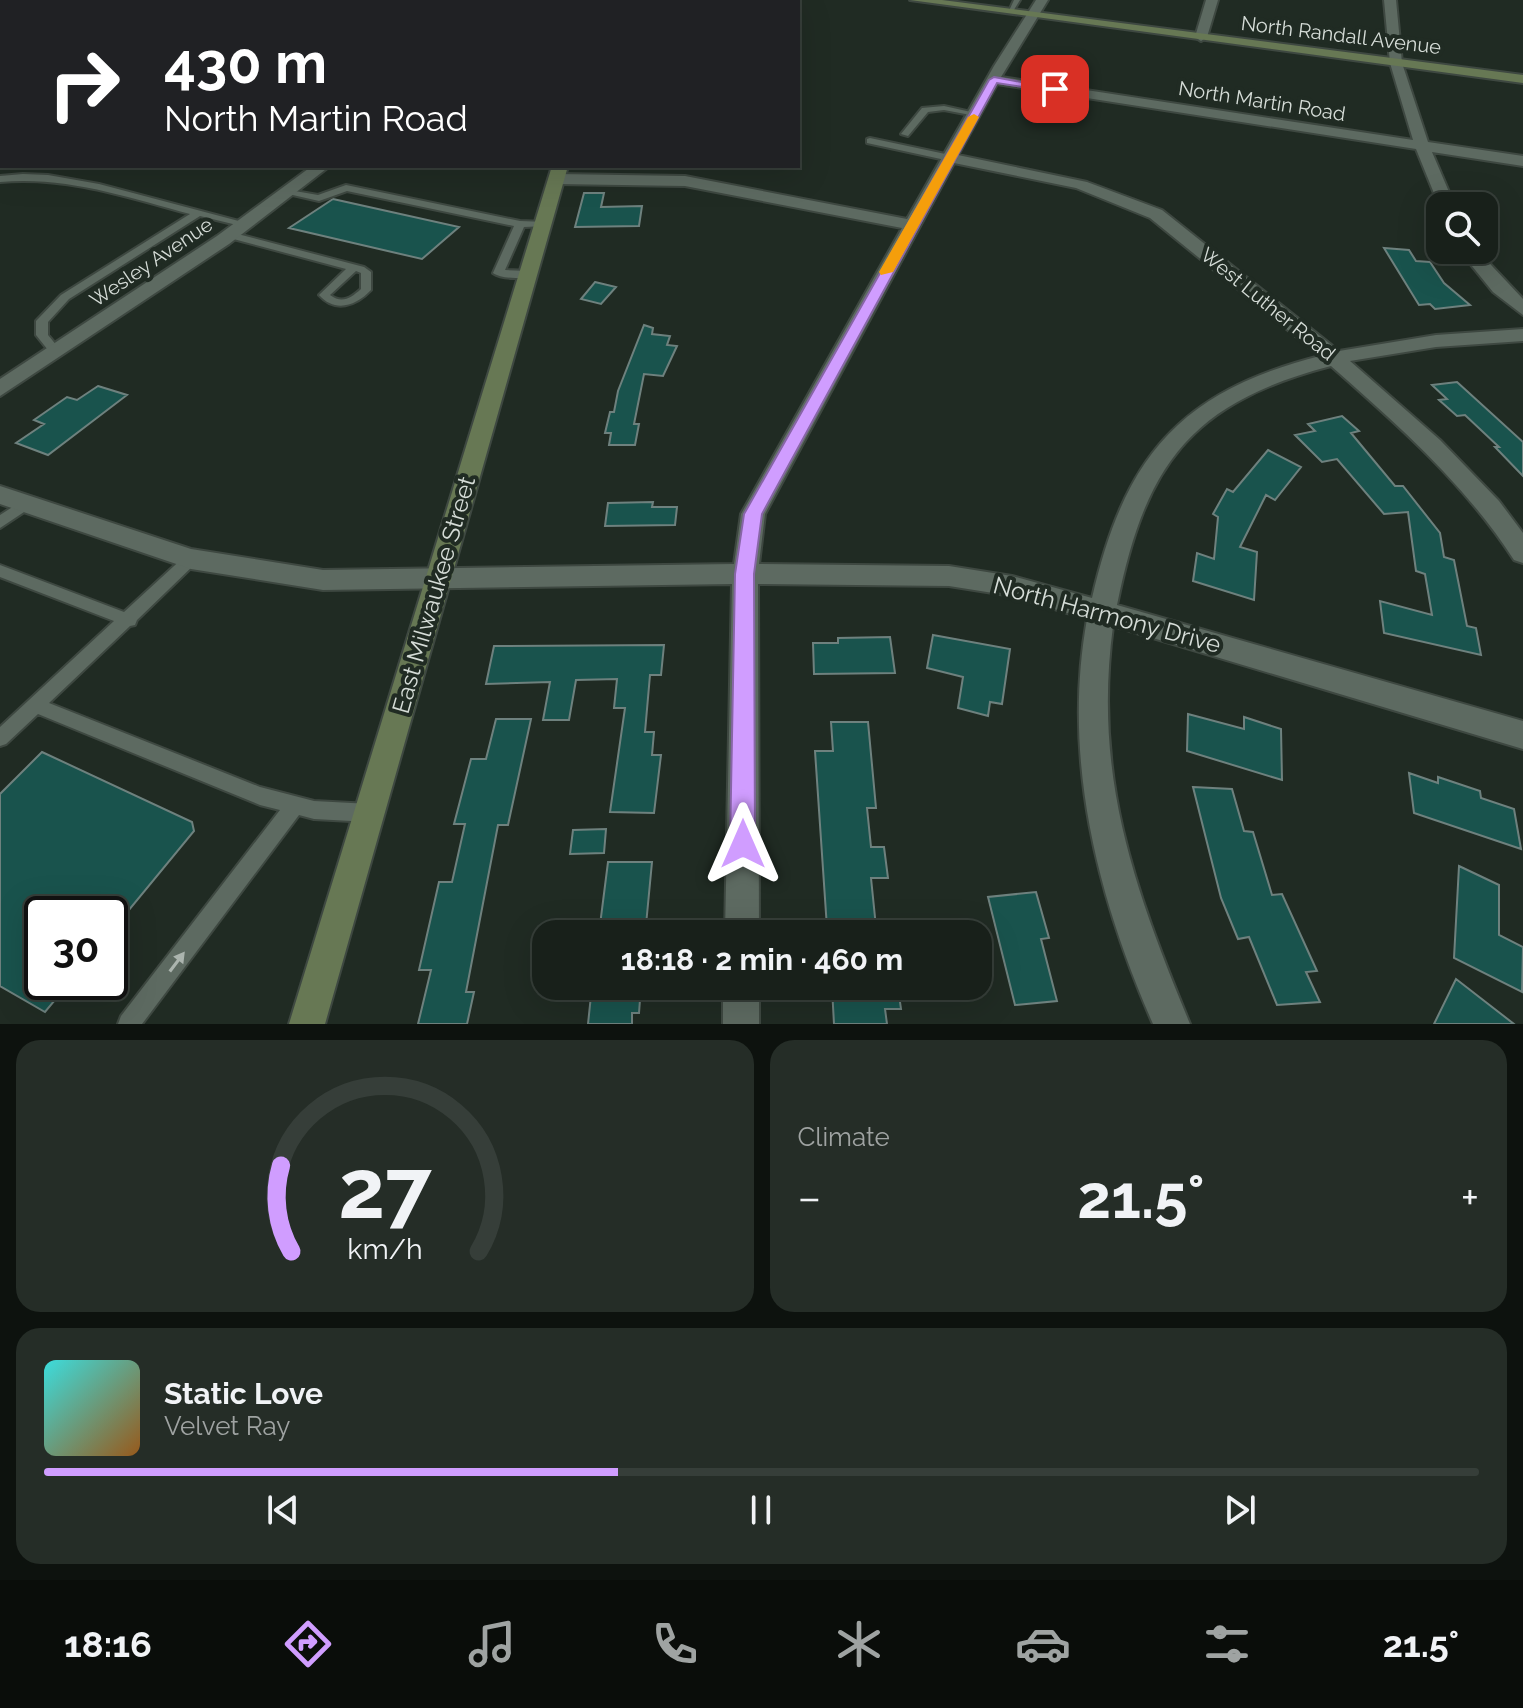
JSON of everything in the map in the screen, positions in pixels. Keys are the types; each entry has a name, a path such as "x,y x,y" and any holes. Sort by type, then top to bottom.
{"main road":[{"name":"North Randall Avenue","path":"916,0 1025,7 1201,37 1523,79"},
{"name":"East Milwaukee Street","path":"307,1024 558,172"}],"street":[{"path":"1201,37 1212,0"},
{"path":"1390,0 1396,63 1422,146 1441,192"},
{"path":"742,920 745,574 748,537 758,505 994,80 1025,7"},
{"name":"North Martin Road","path":"994,80 1523,161"},
{"name":"West Luther Road","path":"950,158 1088,186 1127,198 1174,227 1335,358 1466,479 1523,553"},
{"name":"Wesley Avenue","path":"0,389 238,230 320,168"},
{"path":"558,172 685,181 912,225"},
{"path":"1480,264 1523,309"},
{"path":"1172,1024 1131,924 1094,757 1094,677 1104,611 1118,544 1137,492 1163,450 1187,425 1242,390 1296,368 1335,358 1429,344 1523,335"},
{"name":"North Harmony Drive","path":"0,495 191,559 323,580 745,574 949,576 1012,586 1104,611 1523,735"},
{"path":"741,1000 741,1024"}],"lane":[{"path":"905,134 925,110 944,108 976,114"},
{"path":"870,141 950,158"},
{"path":"0,179 19,176 51,179 198,213 238,230 354,267"},
{"path":"289,193 319,198 346,188 520,224 543,224"},
{"path":"56,352 42,335 42,321 50,309 198,213"},
{"path":"520,224 498,273 529,274"},
{"path":"0,523 25,504"},
{"path":"0,738 191,559"},
{"path":"0,571 129,620"},
{"path":"36,705 260,796 314,810 370,813"},
{"path":"129,1024 295,805"}],"building":[{"path":"584,193 604,193 601,207 642,206 639,226 575,227"},
{"path":"333,199 459,227 422,259 289,228"},
{"path":"1384,248 1409,250 1416,261 1431,264 1444,283 1470,305 1435,309 1430,304 1419,305"},
{"path":"595,282 616,287 601,304 581,299"},
{"path":"644,325 653,328 652,334 670,336 667,345 677,346 663,376 644,374 634,424 639,424 635,445 609,445 611,433 605,433 610,412 614,412 618,391"},
{"path":"1457,382 1523,442 1523,476 1495,447 1499,447 1465,415 1457,416 1439,400 1447,399 1432,385"},
{"path":"98,386 127,395 48,455 16,443 44,424 34,420 67,397 77,400"},
{"path":"1342,416 1359,431 1351,433 1395,486 1403,486 1440,533 1444,557 1454,560 1467,626 1476,628 1481,655 1384,633 1380,601 1432,615 1425,574 1416,571 1408,512 1384,514 1337,459 1322,462 1295,435 1315,431 1308,424"},
{"path":"1268,450 1301,467 1275,500 1266,495 1240,547 1257,552 1254,600 1193,581 1197,553 1214,559 1218,517 1213,514 1227,489 1233,492"},
{"path":"653,502 652,507 677,507 675,525 605,526 608,503"},
{"path":"933,635 1010,649 1002,704 990,702 988,716 958,708 963,677 927,668"},
{"path":"890,637 895,673 814,674 813,643 838,643 838,638"},
{"path":"664,645 661,675 650,675 645,732 654,732 652,755 661,755 654,813 610,812 625,708 614,708 617,679 576,680 569,720 543,720 550,682 486,684 494,646"},
{"path":"1188,714 1244,729 1244,717 1281,729 1282,780 1187,751"},
{"path":"496,719 531,719 508,825 498,825 466,992 474,992 467,1024 418,1024 431,970 419,970 439,882 452,882 465,824 454,824 471,759 486,759"},
{"path":"831,722 868,722 876,808 867,808 871,847 884,847 888,878 871,878 875,920 826,920 815,751 833,751"},
{"path":"42,752 192,822 194,831 128,911 128,896 24,896 24,1000 0,986 0,794"},
{"path":"1409,773 1438,783 1438,777 1480,791 1481,798 1514,809 1521,849 1414,813"},
{"path":"1193,787 1232,789 1244,831 1253,832 1272,895 1282,894 1317,971 1306,972 1320,1002 1277,1005 1249,937 1238,939 1221,898"},
{"path":"606,829 604,853 570,854 573,830"},
{"path":"608,862 652,862 646,920 601,920"},
{"path":"1459,866 1499,885 1499,935 1523,947 1522,992 1454,958"},
{"path":"1036,892 1049,938 1041,939 1057,1001 1015,1005 988,897"},
{"path":"1456,979 1514,1024 1434,1024"},
{"path":"24,1000 55,1000 45,1012"},
{"path":"591,1000 640,1000 639,1013 632,1013 632,1024 588,1024"},
{"path":"833,1000 900,1000 901,1009 885,1009 887,1024 834,1024"}],"slow traffic":[{"path":"886,272 974,117"}],"route":[{"path":"743,844 745,574 753,514 994,80 1055,89"}]}
